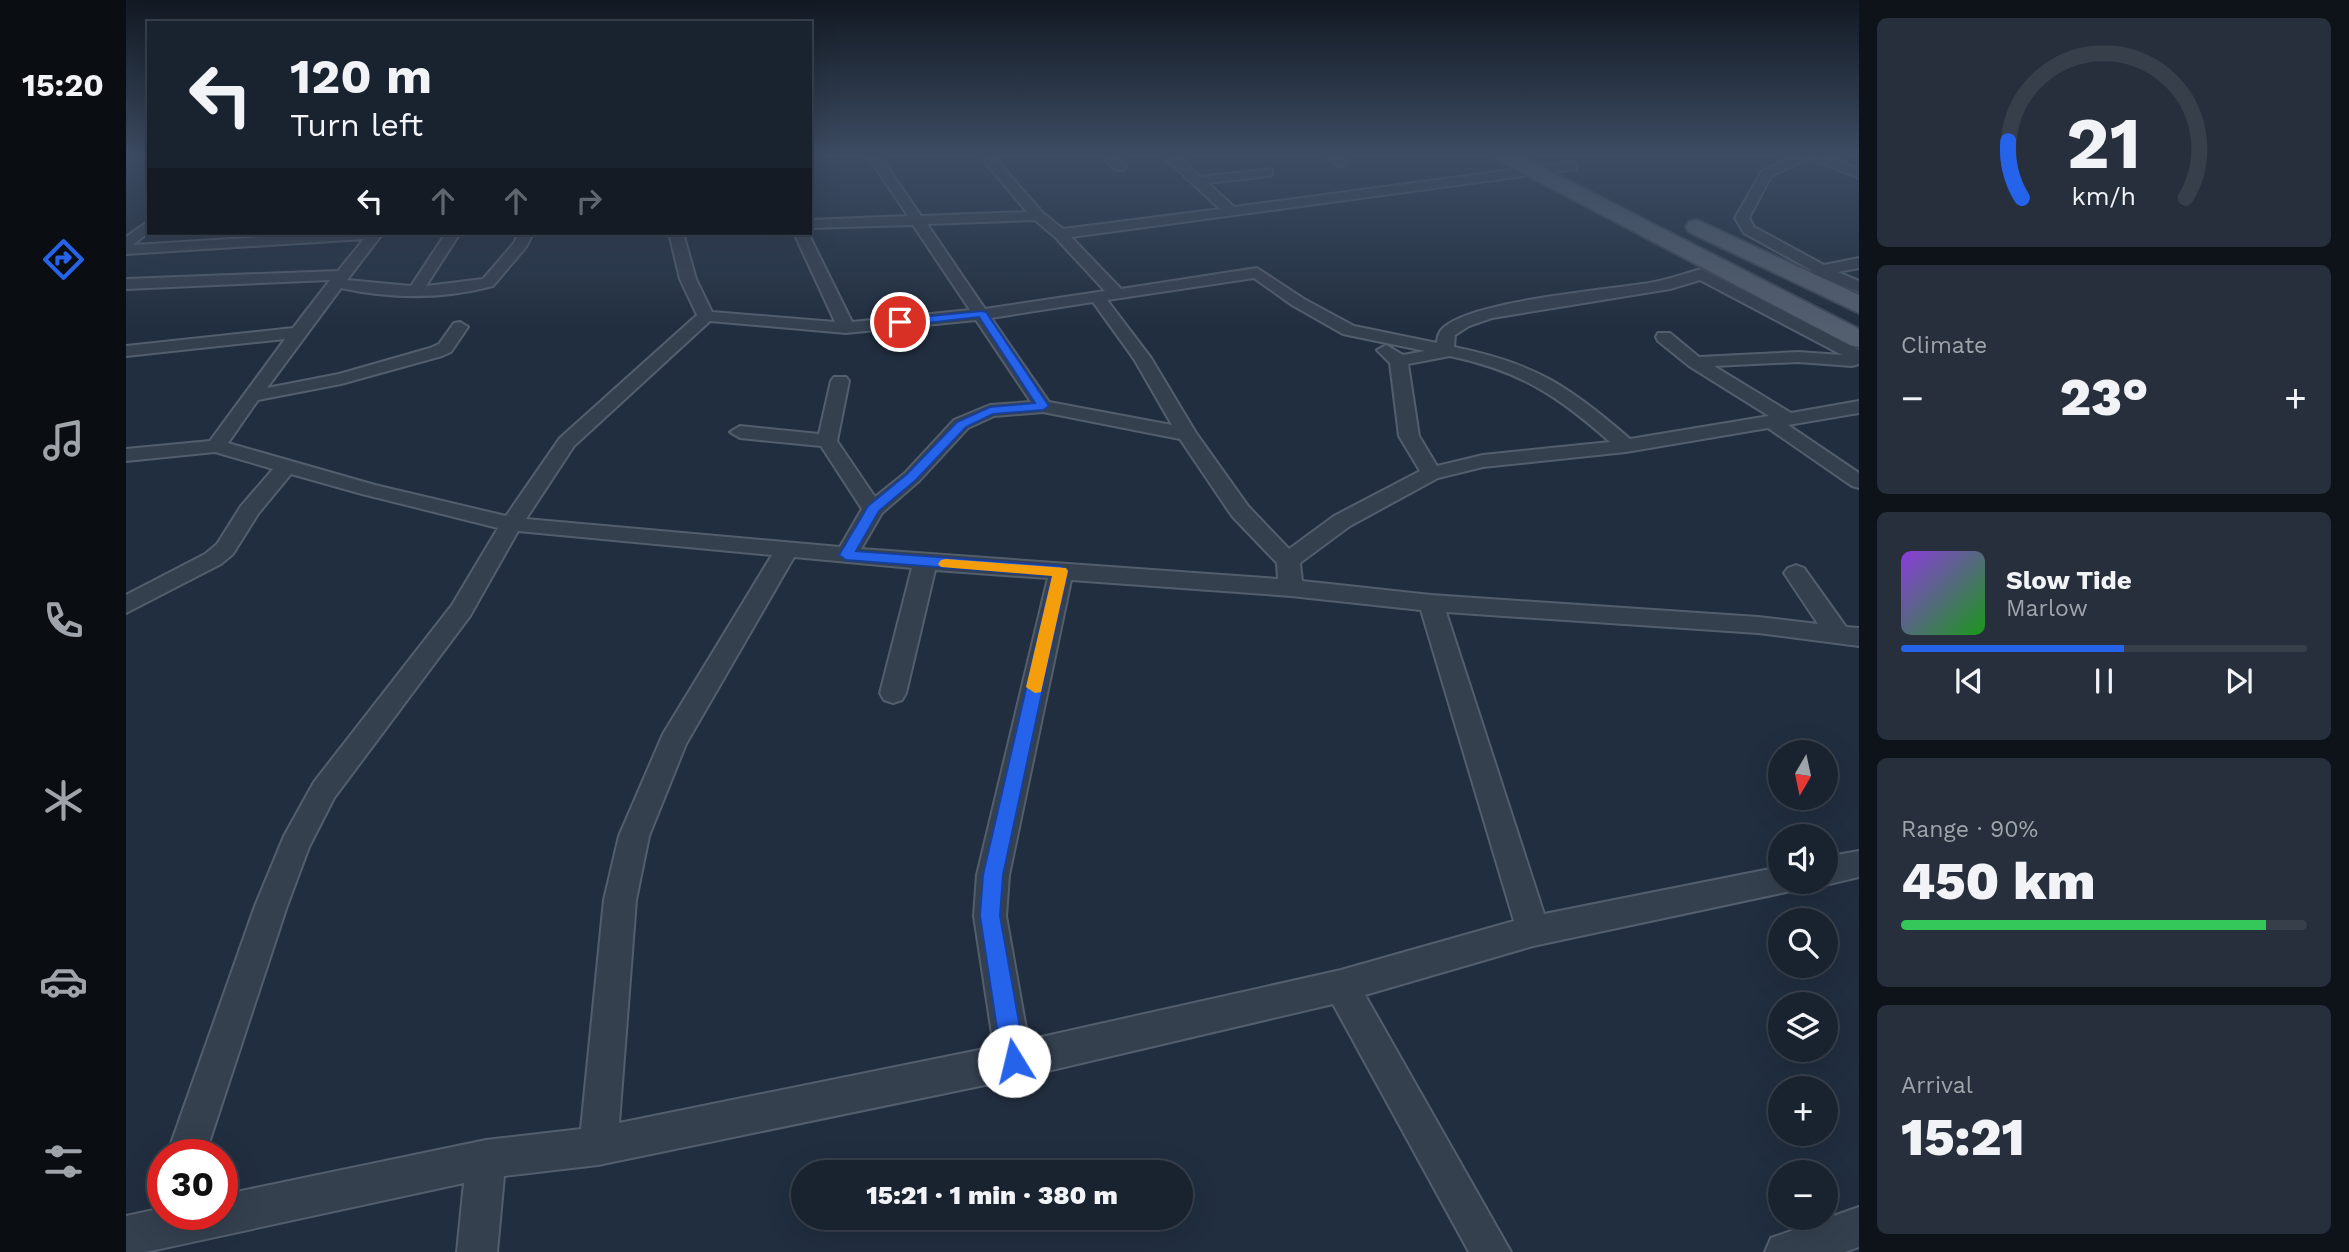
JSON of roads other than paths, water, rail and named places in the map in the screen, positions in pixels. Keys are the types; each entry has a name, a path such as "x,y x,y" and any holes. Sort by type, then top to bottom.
{"main road":[{"path":"1616,213 1859,339"},
{"path":"1680,218 1859,305"}],"street":[{"path":"914,213 924,234 982,314 1043,406"},
{"path":"1036,213 1060,234 1117,293"},
{"path":"1060,234 1213,213"},
{"path":"1744,213 1743,223 1749,229 1822,270 1859,287"},
{"path":"812,224 1038,216"},
{"path":"126,244 147,227"},
{"path":"126,250 347,235"},
{"path":"216,446 298,332 374,235"},
{"path":"416,290 452,235"},
{"path":"126,284 339,278 381,290 416,290 488,283 521,244 525,235"},
{"path":"677,235 688,279 706,316"},
{"path":"802,235 846,328"},
{"path":"1799,276 1859,263"},
{"path":"192,1139 295,845 324,790 461,610 512,524 567,442 706,316 846,328 982,314 1257,273 1337,325 1367,335 1489,359 1534,376 1580,405 1626,446"},
{"path":"1446,352 1445,341 1448,333 1470,320 1551,302 1673,284 1701,274 1859,360"},
{"path":"1097,297 1142,358 1187,434 1240,511 1288,561 1291,588"},
{"path":"251,396 341,379 436,352 445,348 460,327"},
{"path":"126,351 298,332"},
{"path":"1367,335 1399,361 1409,436 1431,473"},
{"path":"1664,337 1695,362 1778,419 1859,482"},
{"path":"1399,361 1446,352"},
{"path":"1695,362 1798,357 1859,360"},
{"path":"840,381 827,441 873,509"},
{"path":"846,555 873,509 912,477 961,424 990,411 1043,406 1187,434"},
{"path":"1288,561 1342,521 1431,473 1483,461 1626,446 1859,407"},
{"path":"740,432 827,441"},
{"path":"126,455 216,446 286,467 512,524 786,551 1291,588 1431,603 1758,625 1849,636"},
{"path":"126,605 199,568 225,549 249,511 286,467"},
{"path":"598,1146 620,900 634,836 673,742 786,551"},
{"path":"893,693 925,562"},
{"path":"1014,1061 990,916 993,875 1061,571"},
{"path":"1796,573 1849,636"},
{"path":"1431,603 1533,931"},
{"path":"1838,868 1859,864"},
{"path":"238,1209 485,1159 598,1146 1014,1061 1341,986 1533,931 1768,883"},
{"path":"1341,986 1492,1252"},
{"path":"477,1252 485,1159"},
{"path":"1785,1252 1859,1227"}]}
